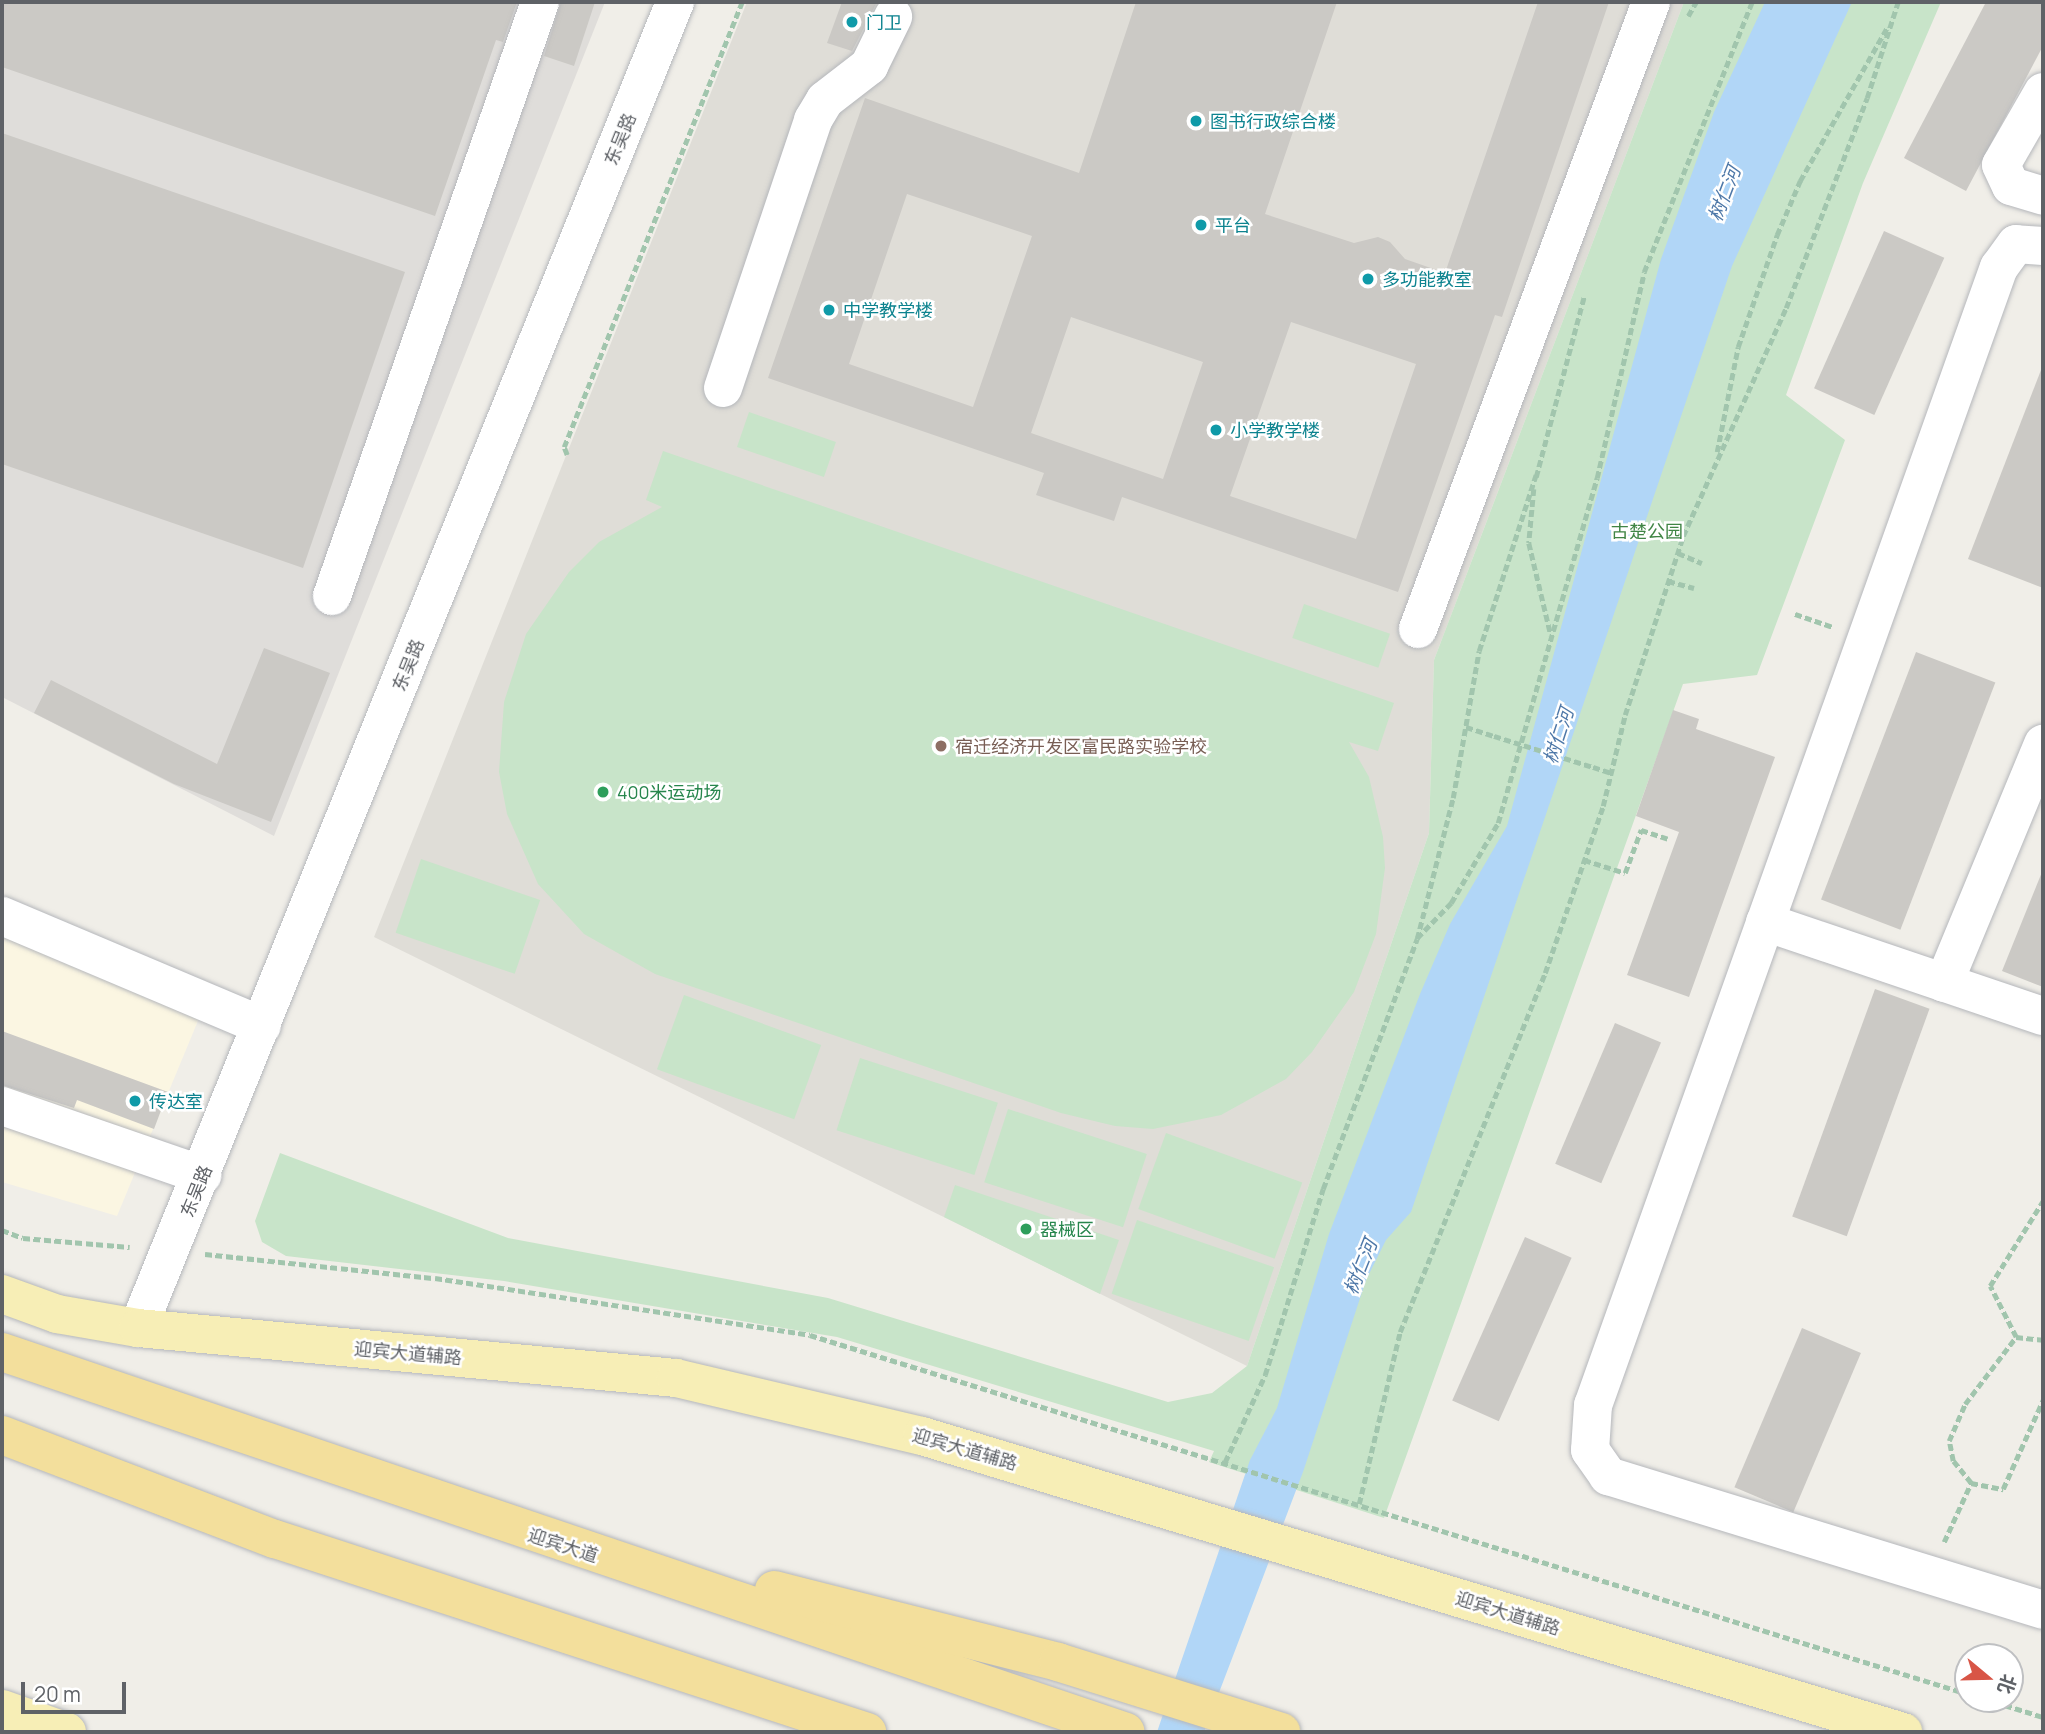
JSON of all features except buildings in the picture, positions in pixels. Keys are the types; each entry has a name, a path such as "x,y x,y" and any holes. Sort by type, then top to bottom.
{"highway":[{"name":"迎宾大道","path":"2,1352 466,1512 1126,1732"},
{"path":"2,1435 275,1539"},
{"path":"2,1456 275,1539 867,1732"},
{"path":"466,1512 1058,1662 1281,1732"}],"main road":[{"name":"迎宾大道辅路","path":"2,1294 57,1314 138,1328 676,1378 922,1436 1903,1732"},
{"path":"16,1720 67,1732"}],"street":[{"path":"332,596 540,2"},
{"name":"东吴路","path":"138,1328 675,2"},
{"path":"1418,629 1651,2"},
{"path":"723,388 813,120 825,100 869,66 893,17"},
{"path":"2043,92 2001,165 2011,186 2043,196"},
{"path":"2043,246 2016,244 1998,267 1593,1405 1590,1450 1608,1475 2043,1610"},
{"path":"1944,983 2043,744"},
{"path":"2,916 262,1026"},
{"path":"1765,922 2043,1016"},
{"path":"2,1107 202,1175"}],"path":[{"path":"566,455 564,447 742,2"},
{"path":"1684,22 1696,2"},
{"path":"1417,939 1459,891 1498,823 1597,478 1644,272 1752,2"},
{"path":"1359,1504 1400,1332 1545,973 1584,860 1678,553 1716,459 1787,308 1898,2"},
{"path":"1716,459 1738,346 1777,235 1800,181 1894,16"},
{"path":"1224,1462 1265,1376 1323,1189 1417,939 1466,727 1479,651 1536,475 1586,286"},
{"path":"1536,475 1530,543 1552,636"},
{"path":"1678,553 1702,563"},
{"path":"1668,581 1694,587"},
{"path":"1466,727 1611,773"},
{"path":"1584,860 1625,873 1641,830 1668,839"},
{"path":"2016,1337 1990,1286 2043,1201"},
{"path":"2016,1337 2043,1340"},
{"path":"2016,1337 1965,1404 1949,1441 1953,1461 1971,1483 2003,1489 2043,1400"},
{"path":"1928,1574 1971,1483"},
{"path":"2024,1711 2043,1717"}],"shaded area":[{"path":"2,2 605,2 274,836 2,697"},
{"name":"宿迁经济开发区富民路实验学校","path":"747,2 1684,2 1434,660 1429,833 1247,1366 374,937"},
{"path":"2,929 200,1016 117,1216 2,1182"}],"green space":[{"name":"古楚公园","path":"1684,2 1941,2 1863,183 1786,395 1845,440 1757,675 1683,684 1384,1518 1209,1462 1214,1451 837,1337 504,1281 286,1256 262,1242 255,1221 280,1153 508,1238 828,1298 1168,1402 1212,1393 1247,1366 1429,833 1434,660"},
{"path":"749,412 836,442 824,477 737,447"},
{"name":"400米运动场","path":"663,451 1394,703 1378,751 1349,742 1369,777 1383,837 1385,868 1376,934 1354,992 1312,1052 1286,1079 1221,1115 1153,1129 1115,1126 1061,1113 655,974 584,934 538,884 507,814 499,772 504,702 526,634 569,572 599,542 662,507 646,500"},
{"path":"1304,604 1390,634 1378,668 1292,638"},
{"path":"421,859 540,900 515,974 396,933"},
{"path":"684,995 821,1045 794,1119 657,1069"},
{"path":"860,1058 998,1103 974,1175 837,1130"},
{"path":"1008,1109 1147,1154 1123,1227 984,1182"},
{"path":"1166,1133 1302,1183 1275,1259 1138,1209"},
{"name":"器械区","path":"955,1185 1119,1240 1100,1294 944,1217"},
{"path":"1137,1220 1274,1267 1249,1341 1112,1294"}],"water":[{"name":"树仁河","path":"1765,2 1852,2 1732,266 1411,1212 1386,1240 1366,1280 1303,1472 1204,1732 1157,1732 1250,1460 1277,1408 1329,1234 1420,994 1450,924 1507,826 1661,259 1714,112"}],"place":[{"name":"门卫","path":"852,22"},
{"name":"图书行政综合楼","path":"1196,121"},
{"name":"平台","path":"1201,225"},
{"name":"多功能教室","path":"1368,279"},
{"name":"中学教学楼","path":"829,310"},
{"name":"小学教学楼","path":"1216,430"},
{"name":"宿迁经济开发区富民路实验学校","path":"941,746"},
{"name":"400米运动场","path":"603,792"},
{"name":"传达室","path":"135,1101"},
{"name":"器械区","path":"1026,1229"}]}
